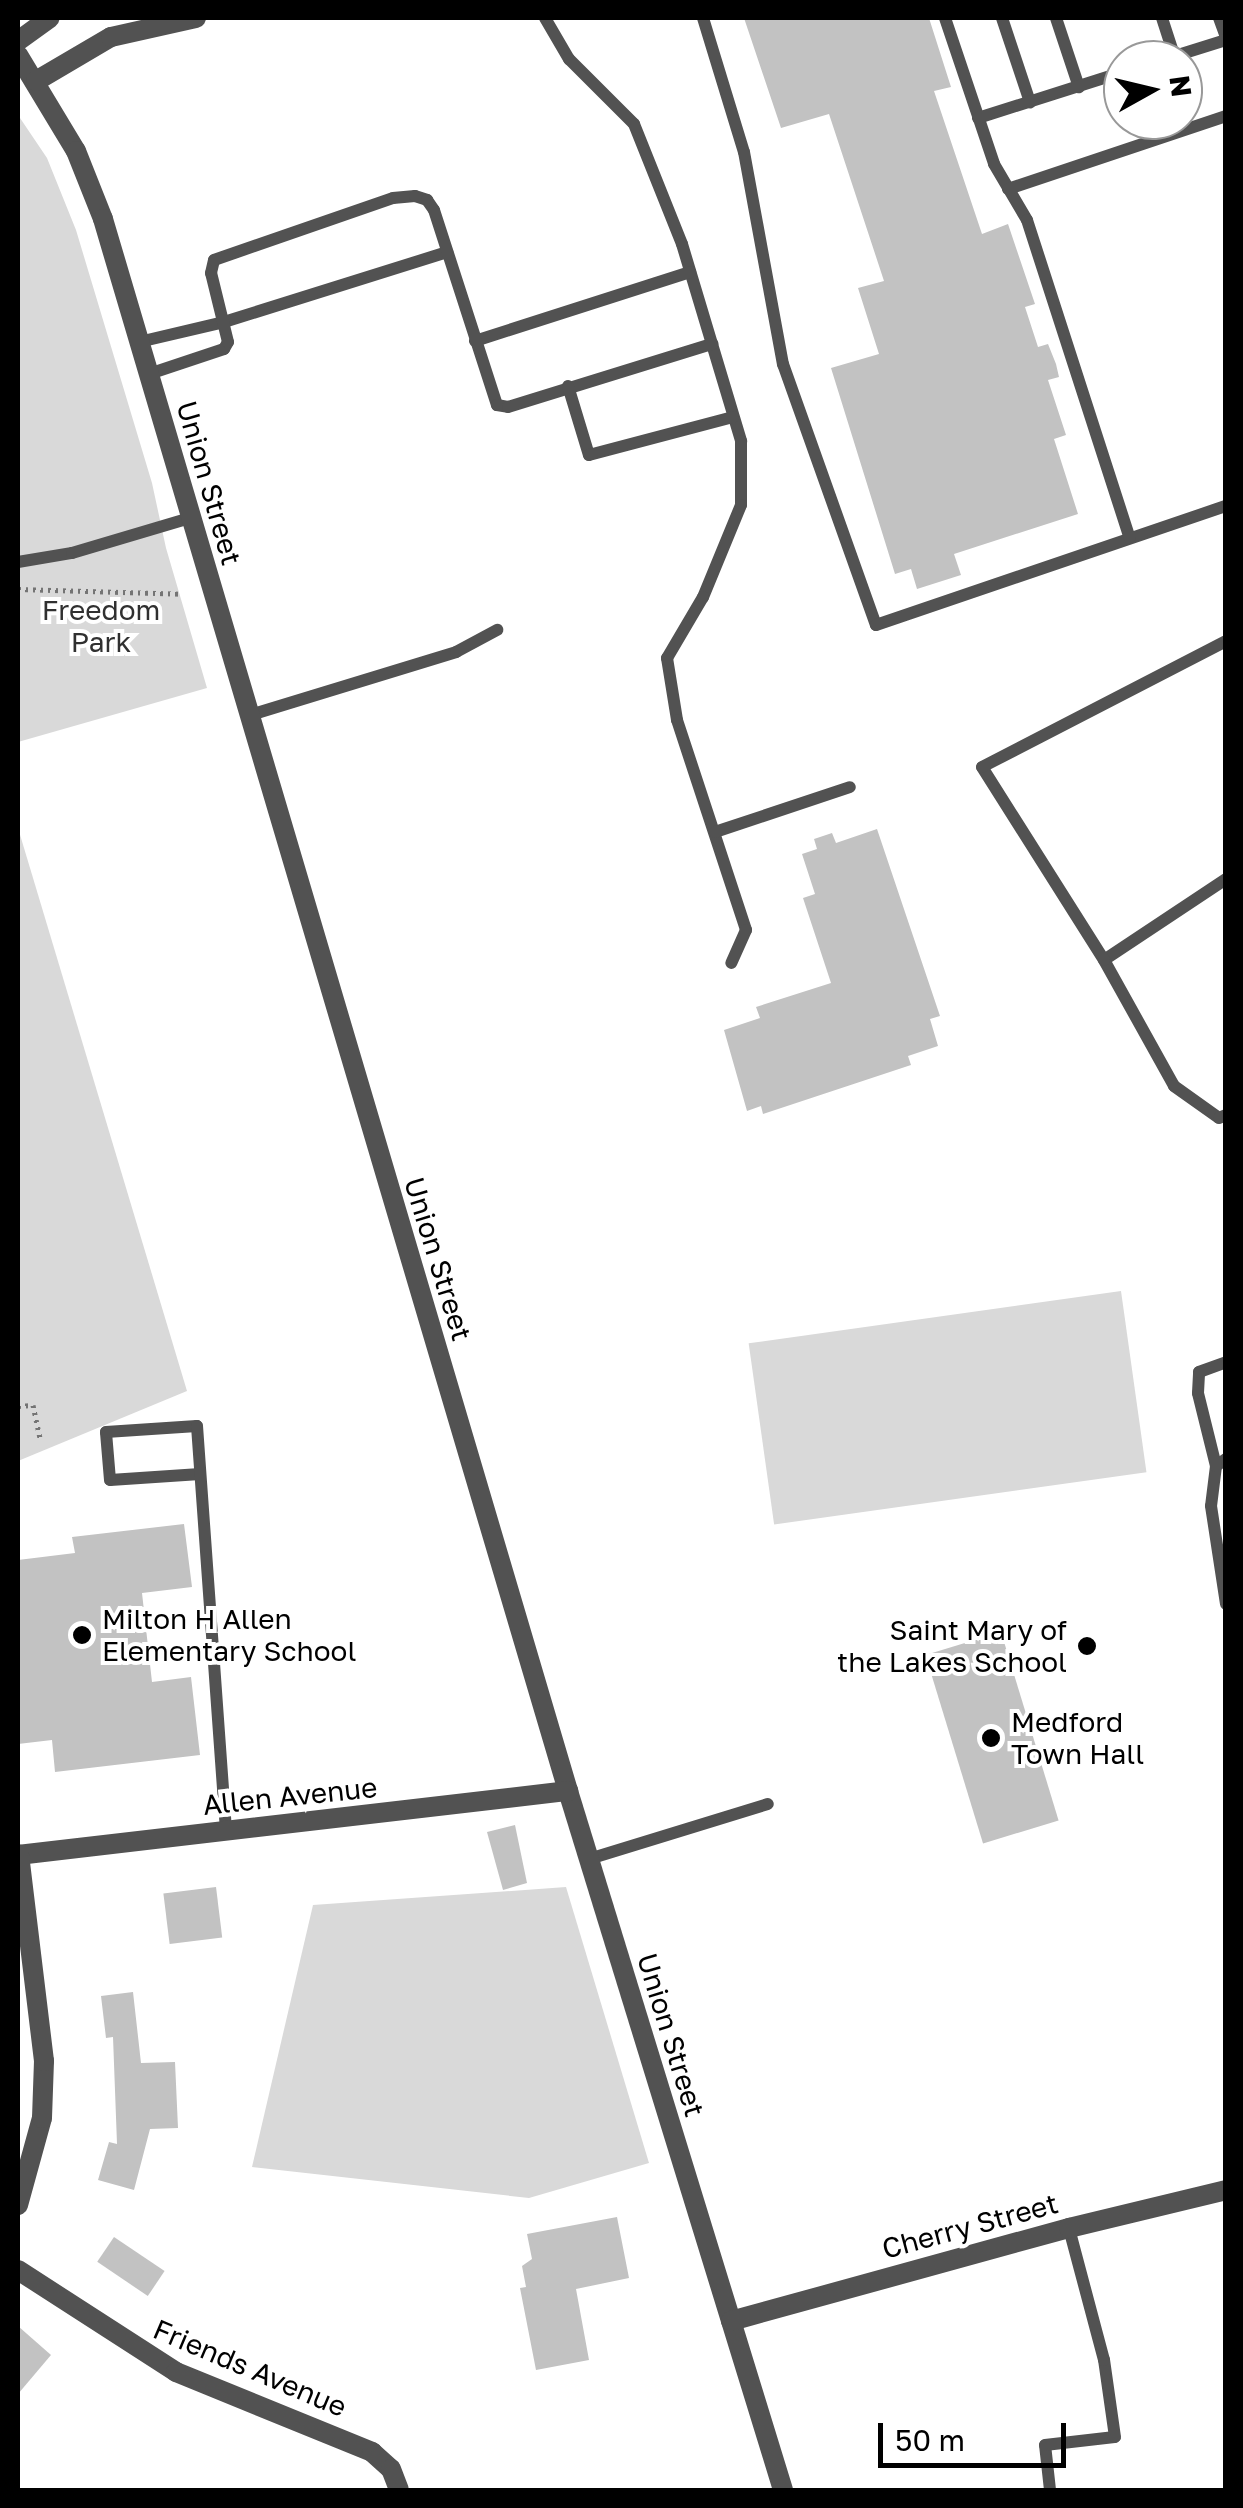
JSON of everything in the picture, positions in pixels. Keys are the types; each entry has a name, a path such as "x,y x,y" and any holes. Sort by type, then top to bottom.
{"street":[{"path":"18,41 50,18"},
{"path":"36,82 111,37 196,18"},
{"name":"Union Street","path":"18,56 91,184 568,1791 782,2490"},
{"name":"Allen Avenue","path":"18,1855 568,1791"},
{"path":"18,1855 44,2075 36,2146 18,2205"},
{"name":"Cherry Street","path":"731,2321 1068,2228 1226,2190"},
{"name":"Friends Avenue","path":"18,2270 176,2372 372,2452 391,2469 400,2490"}],"lane":[{"path":"544,18 568,59 634,124 690,272 740,441 741,505 703,597 667,658 677,720 746,930 731,964"},
{"path":"703,18 744,152 783,364 876,625 1226,506"},
{"path":"945,18 994,164 1026,220 1130,538"},
{"path":"1002,18 1030,102"},
{"path":"1056,18 1079,86"},
{"path":"1219,18 1226,38"},
{"path":"978,118 1103,78"},
{"path":"1008,188 1226,116"},
{"path":"149,374 224,349 228,342 211,273 214,260 393,198 427,200 497,405 508,406 712,344"},
{"path":"139,342 224,322 447,252"},
{"path":"475,341 690,272"},
{"path":"568,386 589,455 733,417"},
{"path":"18,562 72,553 190,518"},
{"path":"247,716 456,652 497,630"},
{"path":"1226,641 982,767 1104,960 1174,1086 1219,1118 1226,1115"},
{"path":"715,832 850,787"},
{"path":"1104,960 1226,880"},
{"path":"1226,1362 1200,1372 1198,1393 1221,1462 1211,1506 1226,1604"},
{"path":"200,1474 110,1480 106,1432 197,1426 226,1831"},
{"path":"589,1859 768,1804"},
{"path":"1050,2490 1045,2445 1114,2437 1104,2360 1068,2228"}],"path":[{"path":"18,589 182,594"},
{"path":"18,1406 34,1404 40,1437"}],"green space":[{"name":"Freedom Park","path":"18,115 47,158 76,230 152,483 166,548 207,688 18,742"},
{"path":"18,828 187,1391 18,1461"},
{"path":"1121,1291 1146,1472 774,1525 749,1343"},
{"path":"566,1887 649,2163 529,2198 252,2167 313,1905"}],"building":[{"path":"744,18 929,18 951,87 934,91 982,234 1008,224 1035,304 1025,307 1038,347 1048,344 1056,364 1059,377 1048,380 1066,435 1054,439 1078,514 954,554 961,575 917,589 911,569 895,574 831,368 879,354 858,288 884,281 829,114 781,128"},
{"path":"877,829 940,1016 930,1019 938,1046 908,1056 911,1065 763,1114 761,1106 747,1111 724,1030 760,1018 756,1007 831,983 803,898 815,894 802,854 817,849 814,839 832,833 836,843"},
{"name":"Milton H Allen Elementary School","path":"184,1524 192,1587 142,1593 152,1682 191,1677 200,1755 55,1772 52,1740 18,1744 18,1560 75,1553 72,1537"},
{"name":"Medford Town Hall","path":"1001,1632 1059,1820 983,1843 925,1655"},
{"path":"515,1825 527,1883 503,1890 487,1832"},
{"path":"216,1887 222,1938 170,1944 163,1893"},
{"path":"133,1992 141,2063 175,2062 178,2128 150,2129 134,2190 98,2180 109,2142 117,2144 113,2037 106,2038 101,1996"},
{"path":"617,2217 629,2278 576,2289 589,2360 536,2370 520,2288 526,2287 522,2266 532,2259 527,2234"},
{"path":"114,2237 165,2271 148,2296 97,2262"},
{"path":"18,2326 51,2355 18,2394"}],"place":[{"name":"Milton H Allen Elementary School","path":"82,1635"},
{"name":"Saint Mary of the Lakes School","path":"1087,1646"},
{"name":"Medford Town Hall","path":"991,1738"}]}
